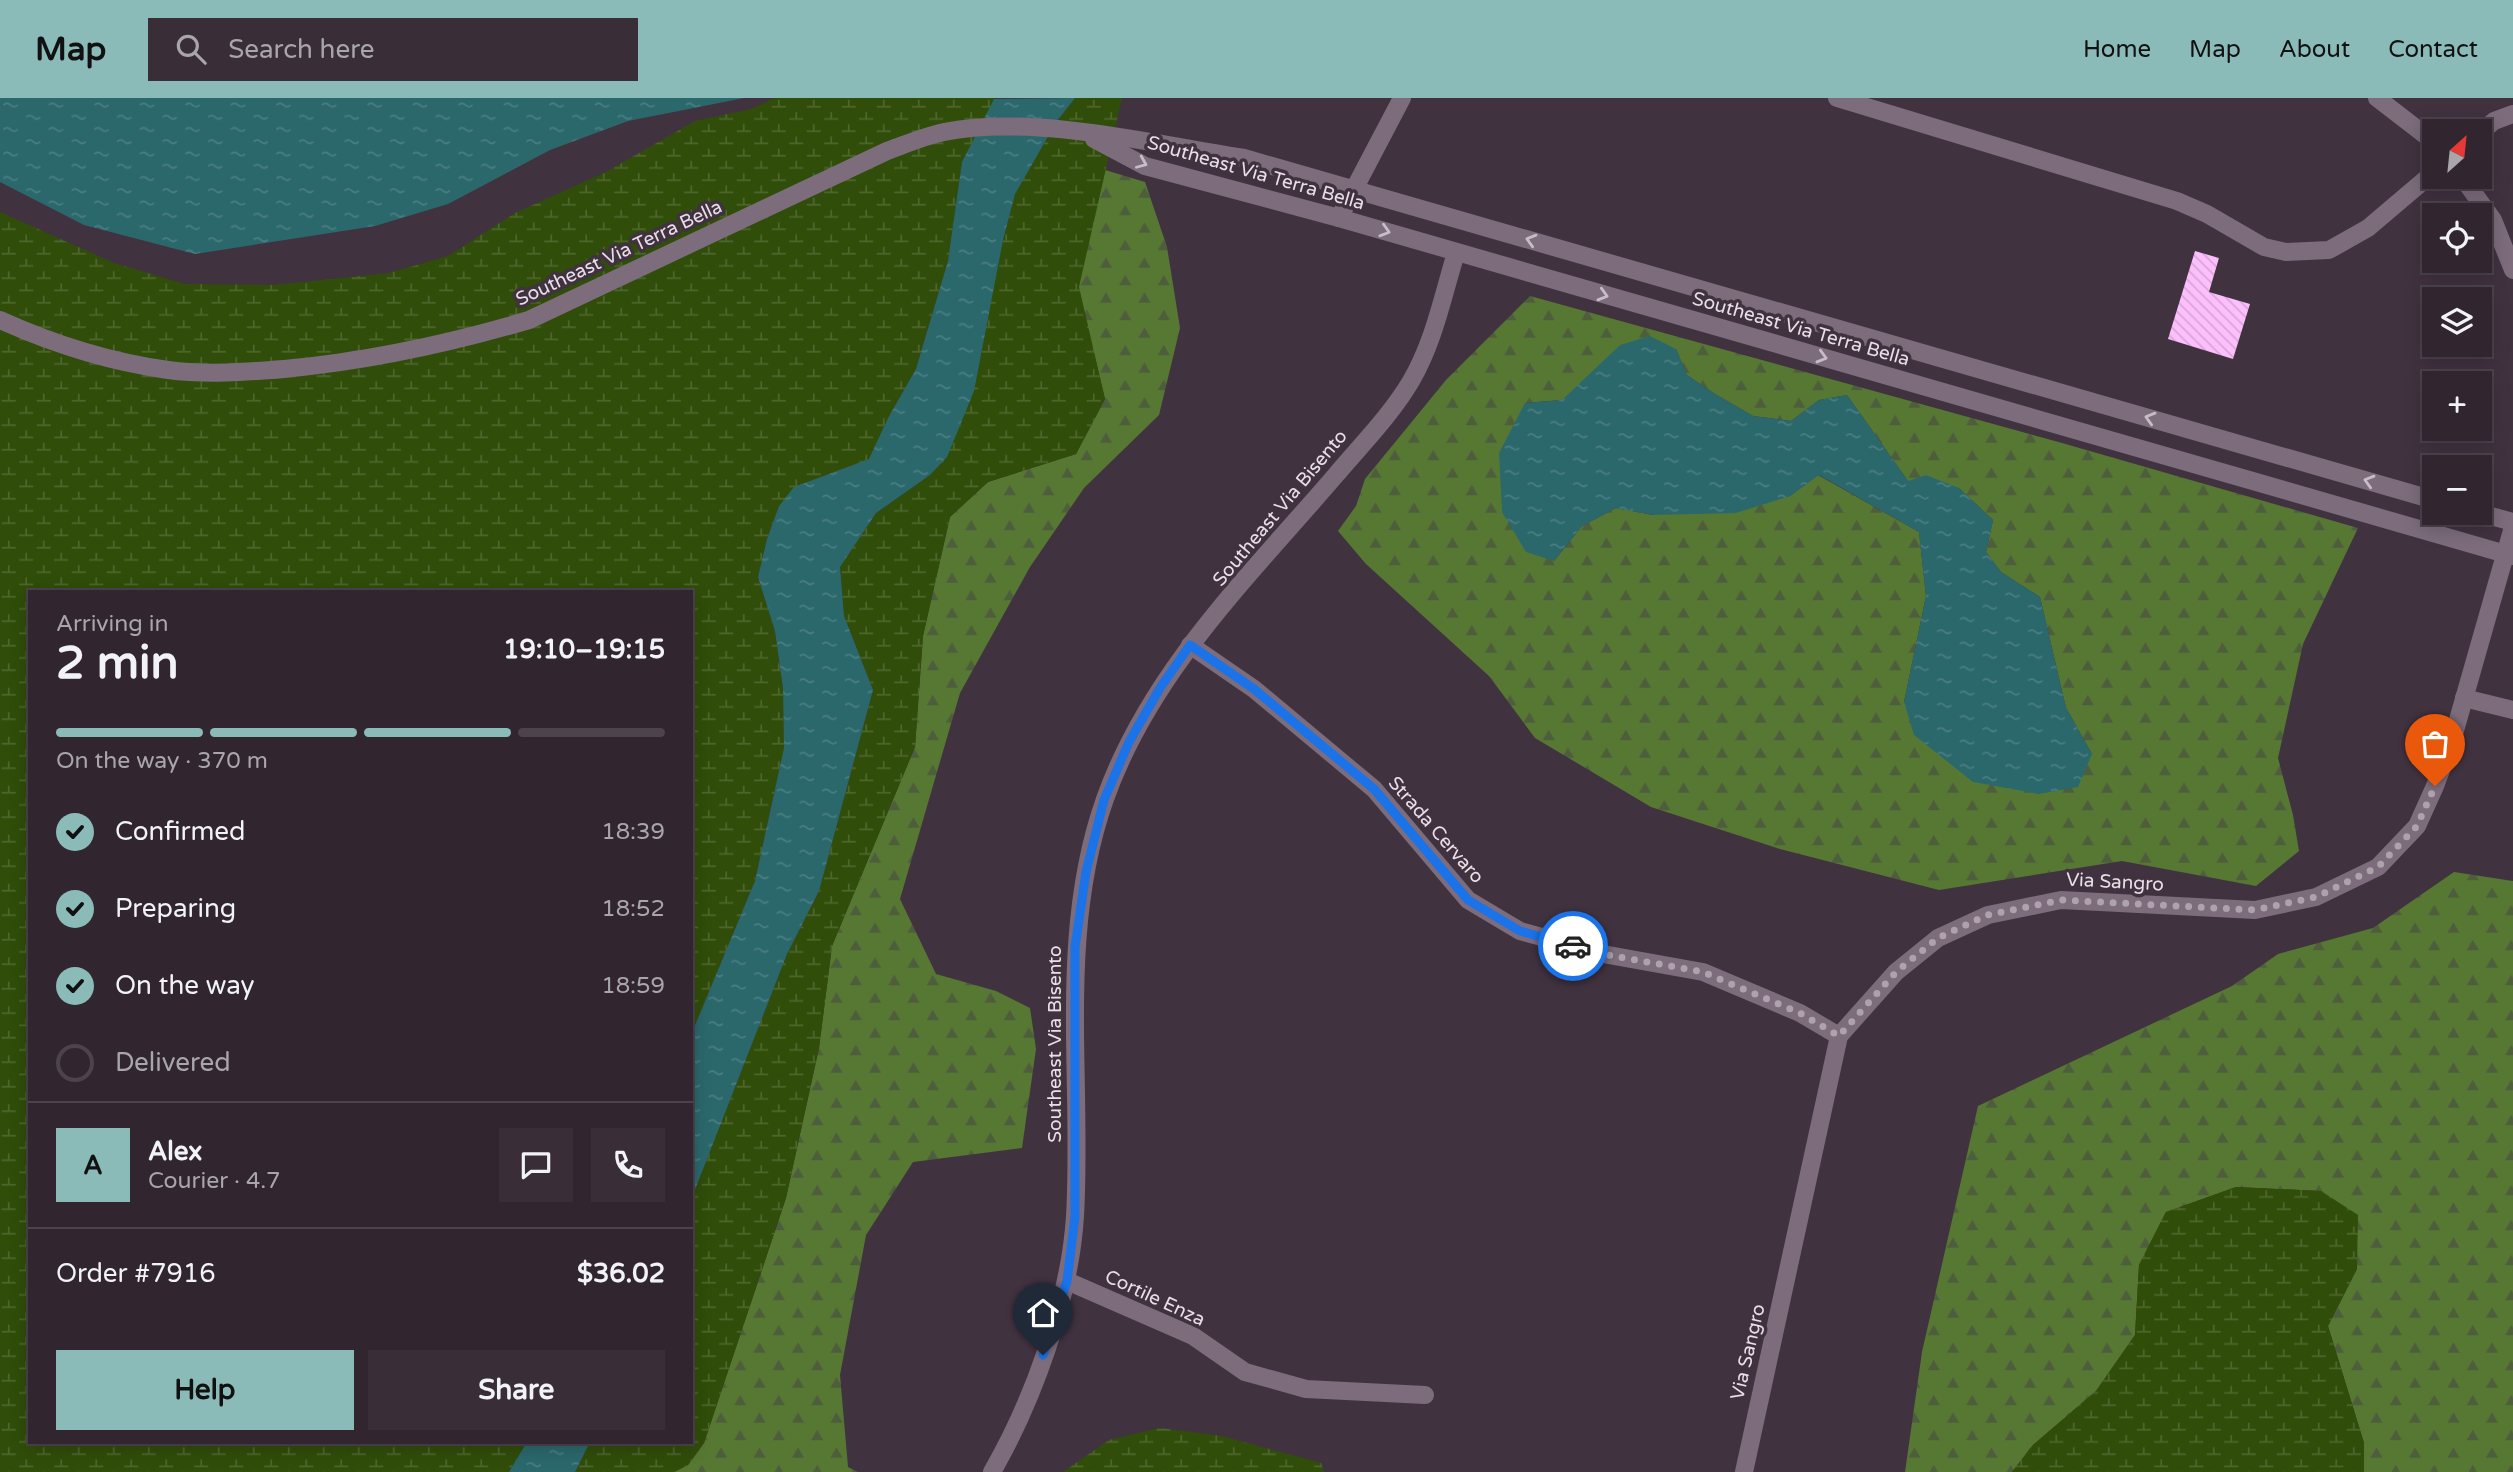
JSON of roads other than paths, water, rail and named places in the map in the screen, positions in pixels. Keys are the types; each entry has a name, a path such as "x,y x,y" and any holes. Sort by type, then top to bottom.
{"street":[{"path":"1339,218 1402,98"},
{"path":"1837,98 2164,196 2207,214 2264,247 2286,252 2329,250 2368,228 2422,182"},
{"path":"2377,98 2422,133"},
{"path":"2492,123 2513,114"},
{"name":"Southeast Via Terra Bella","path":"0,320 31,334 104,358 168,370 231,374 312,366 407,352 528,320 887,150 943,132 1001,126 1082,132 1244,158 2422,497"},
{"name":"Southeast Via Terra Bella","path":"1082,132 1145,166 1339,218 2509,555"},
{"path":"2471,189 2493,220 2513,270"},
{"name":"Southeast Via Bisento","path":"992,1472 1035,1380 1067,1281 1075,1217 1075,947 1086,872 1104,800 1129,742 1160,688 1190,645 1379,424 1411,380 1431,336 1456,253"},
{"path":"2492,517 2513,525"},
{"name":"Via Sangro","path":"1744,1472 1839,1036 1896,972 1938,938 1987,915 2061,900 2255,910 2316,897 2378,867 2417,826 2440,775 2509,555 2513,525"},
{"name":"Strada Cervaro","path":"1190,645 1254,689 1374,789 1468,900 1520,931 1603,954 1703,972 1800,1013 1839,1036"},
{"path":"2464,698 2513,710"},
{"name":"Cortile Enza","path":"1067,1281 1193,1336 1245,1372 1306,1389 1425,1395"}],"water":[{"path":"0,98 744,98 628,121 550,150 448,204 375,226 195,254 84,225 0,182"},
{"path":"1075,98 1057,121 1015,194 1003,240 974,391 947,457 930,475 876,513 840,567 844,616 873,690 819,891 787,954 693,1195 693,1030 755,881 784,748 783,688 775,631 758,577 767,539 779,506 794,487 869,459 888,418 916,369 948,261 962,162 994,99"},
{"path":"1650,336 1676,349 1687,375 1753,416 1791,421 1819,400 1847,395 1908,481 1926,475 1959,488 1993,520 1986,552 2001,572 2040,597 2066,708 2092,754 2078,787 2039,794 1973,782 1914,735 1904,702 1926,596 1919,532 1819,475 1790,496 1736,513 1653,515 1616,508 1582,526 1554,561 1526,552 1502,512 1499,453 1525,403 1562,400 1620,345"},
{"path":"526,1444 589,1444 575,1472 509,1472"}]}
